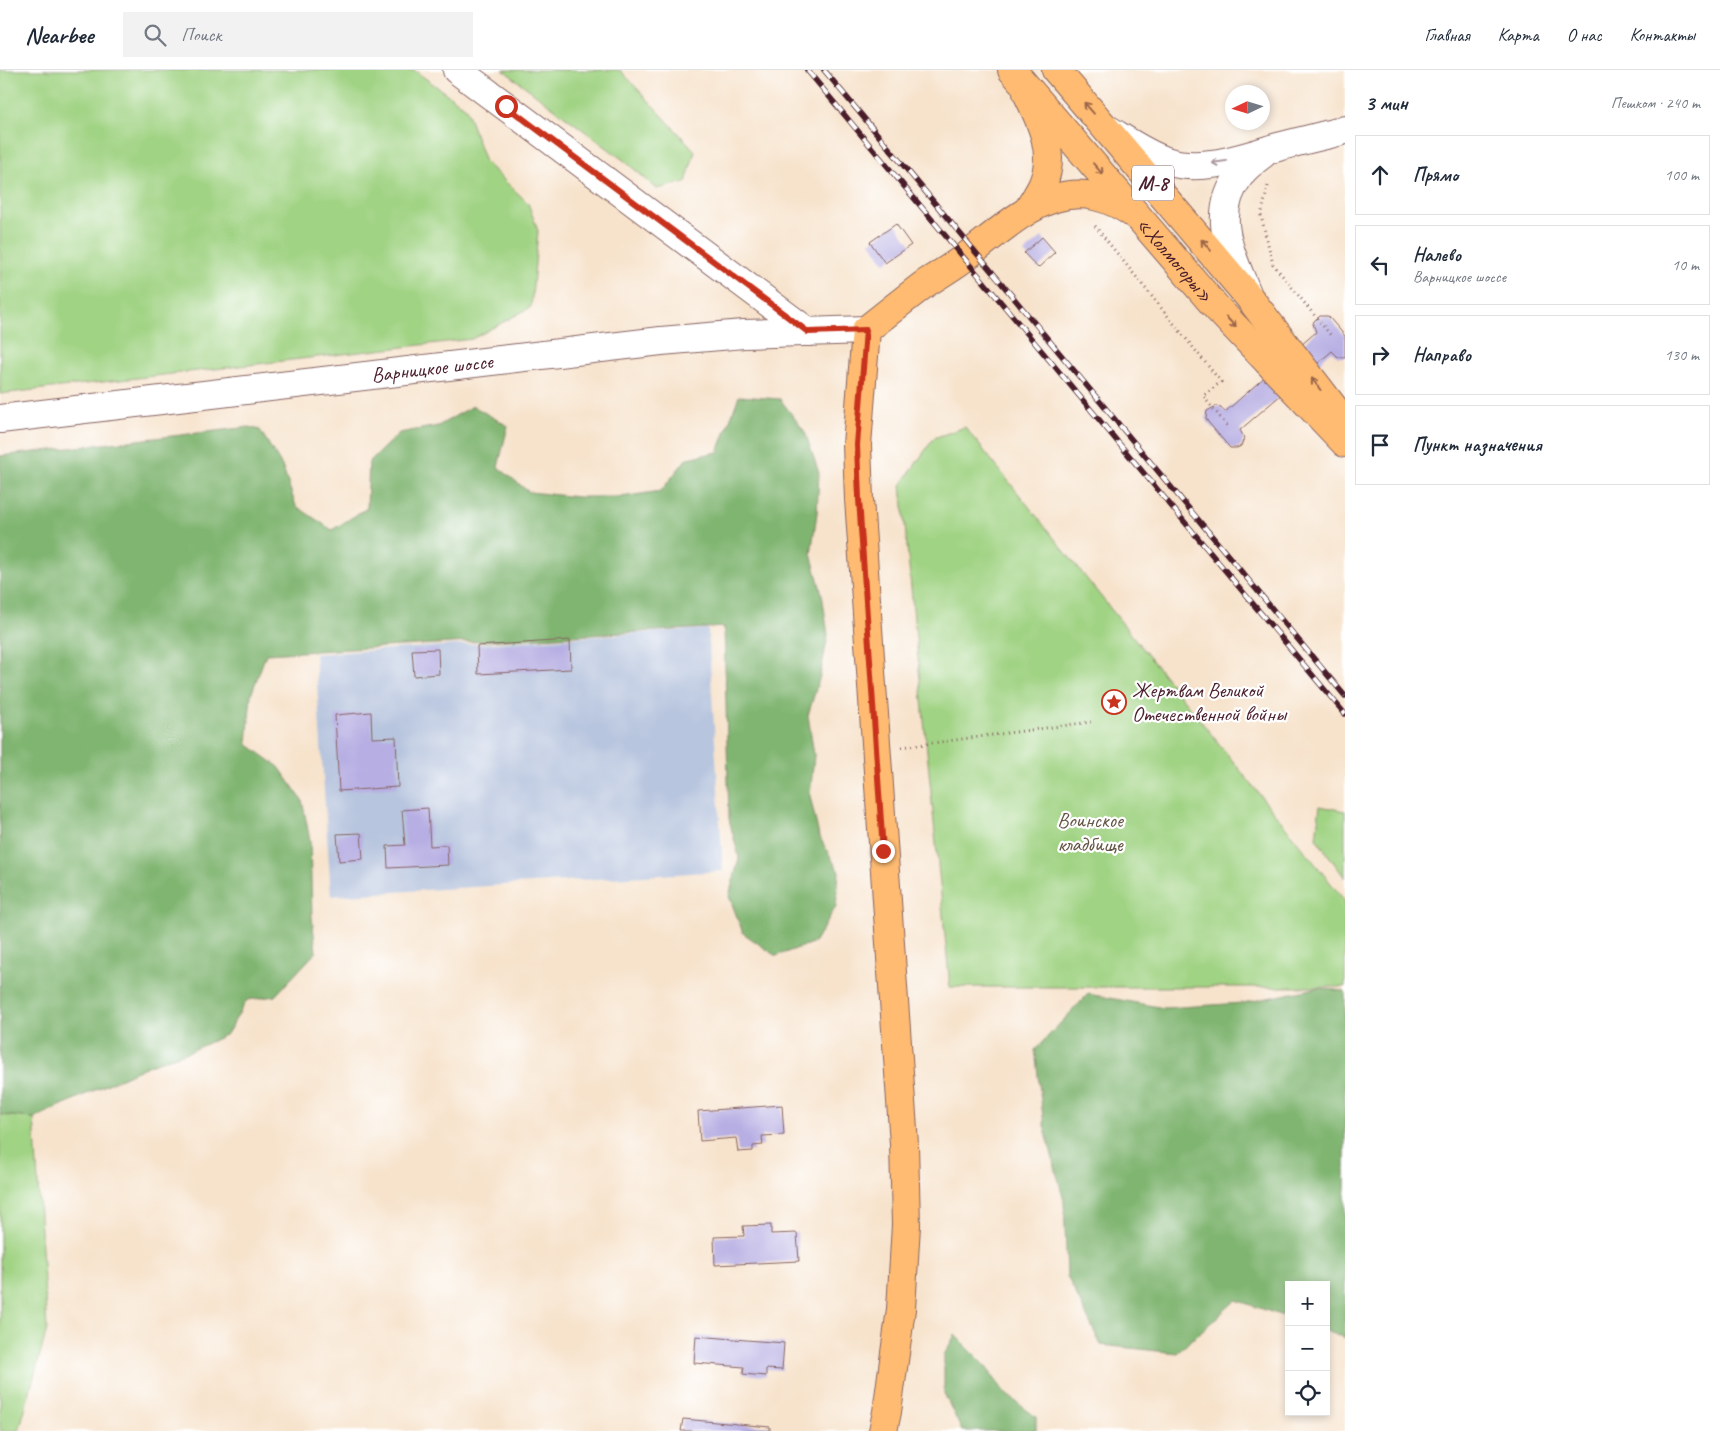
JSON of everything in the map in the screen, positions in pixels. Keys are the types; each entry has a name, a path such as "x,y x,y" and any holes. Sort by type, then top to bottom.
{"main road":[{"name":"«Холмогоры»","path":"1056,70 1248,296 1345,423"},
{"name":"«Холмогоры»","path":"1016,74 1215,306 1345,443"},
{"path":"1016,74 1042,124 1046,137 1048,156 1047,173 1028,210"},
{"path":"883,1431 901,1309 906,1225 904,1144 859,499 857,445 866,330 925,284 964,258 1028,210 1046,200 1070,195 1096,196 1123,205 1142,219"}],"street":[{"path":"458,70 808,332"},
{"path":"1106,128 1154,156 1168,162 1184,164 1221,162 1345,130"},
{"path":"1248,296 1226,237 1224,217 1230,193 1238,177 1271,149"},
{"name":"Варницкое шоссе","path":"0,419 661,341 744,334 866,330"}],"path":[{"path":"1271,149 1261,216 1273,264 1332,337"},
{"path":"1070,195 1221,382 1203,396 1228,427"},
{"path":"876,750 1091,722"}],"shaded area":[{"path":"708,629 723,871 331,896 315,654"}],"green space":[{"path":"0,70 414,70 466,108 485,162 528,203 538,231 531,307 472,339 0,394"},
{"path":"503,70 620,70 695,151 686,182 657,189 626,162"},
{"path":"739,396 780,399 805,432 819,473 817,513 811,554 822,594 828,635 820,676 808,715 814,755 810,796 819,836 839,872 836,906 815,942 776,956 743,933 729,896 739,858 729,819 724,627 266,654 251,695 247,744 279,767 302,800 310,840 312,917 316,952 275,996 247,1000 227,1034 191,1051 152,1064 34,1118 0,1115 0,456 249,427 260,430 282,466 296,506 332,530 367,508 369,462 399,433 438,426 473,406 508,426 498,467 529,492 578,497 621,497 661,491 687,458 718,452"},
{"name":"Воинское кладбище","path":"965,427 1345,901 1345,987 950,987 901,485 934,438"},
{"path":"1320,806 1345,811 1345,878 1316,838"},
{"path":"1317,988 1345,991 1345,1338 1330,1332 1330,1281 1285,1281 1285,1317 1236,1300 1177,1353 1101,1345 1067,1276 1064,1201 1044,1125 1035,1050 1088,994 1164,1008 1243,1003"},
{"path":"0,1115 34,1118 47,1329 19,1431 0,1431"},
{"path":"955,1335 983,1363 1006,1394 1036,1417 1036,1431 962,1431 944,1393 944,1355"}],"building":[{"path":"896,224 911,245 885,263 870,242"},
{"path":"1042,237 1055,252 1038,268 1024,253"},
{"path":"1320,316 1328,316 1345,336 1345,357 1338,357 1332,351 1240,430 1244,438 1241,446 1230,448 1208,422 1206,418 1207,411 1216,406 1221,407 1225,412 1316,332 1313,324"},
{"path":"570,640 571,669 478,674 477,646"},
{"path":"438,649 439,674 414,676 412,650"},
{"path":"371,712 372,738 396,737 398,787 339,791 335,715"},
{"path":"428,808 430,846 447,845 448,865 388,868 387,846 405,845 402,810"},
{"path":"361,833 363,859 339,861 337,834"},
{"path":"782,1105 784,1135 762,1136 763,1145 753,1146 753,1151 738,1152 736,1138 700,1141 698,1111"},
{"path":"771,1225 771,1234 797,1233 799,1261 715,1265 714,1237 744,1236 743,1226"},
{"path":"696,1336 784,1343 782,1370 766,1369 766,1376 743,1374 744,1367 694,1363"},
{"path":"683,1419 770,1427 770,1431 681,1431"}],"railway":[{"path":"807,70 1345,714"},
{"path":"824,70 1345,696"}],"place":[{"name":"Жертвам Великой Отечественной войны","path":"1114,702"}],"route":[{"path":"506,106 808,332 866,330 857,445 883,851"}]}
